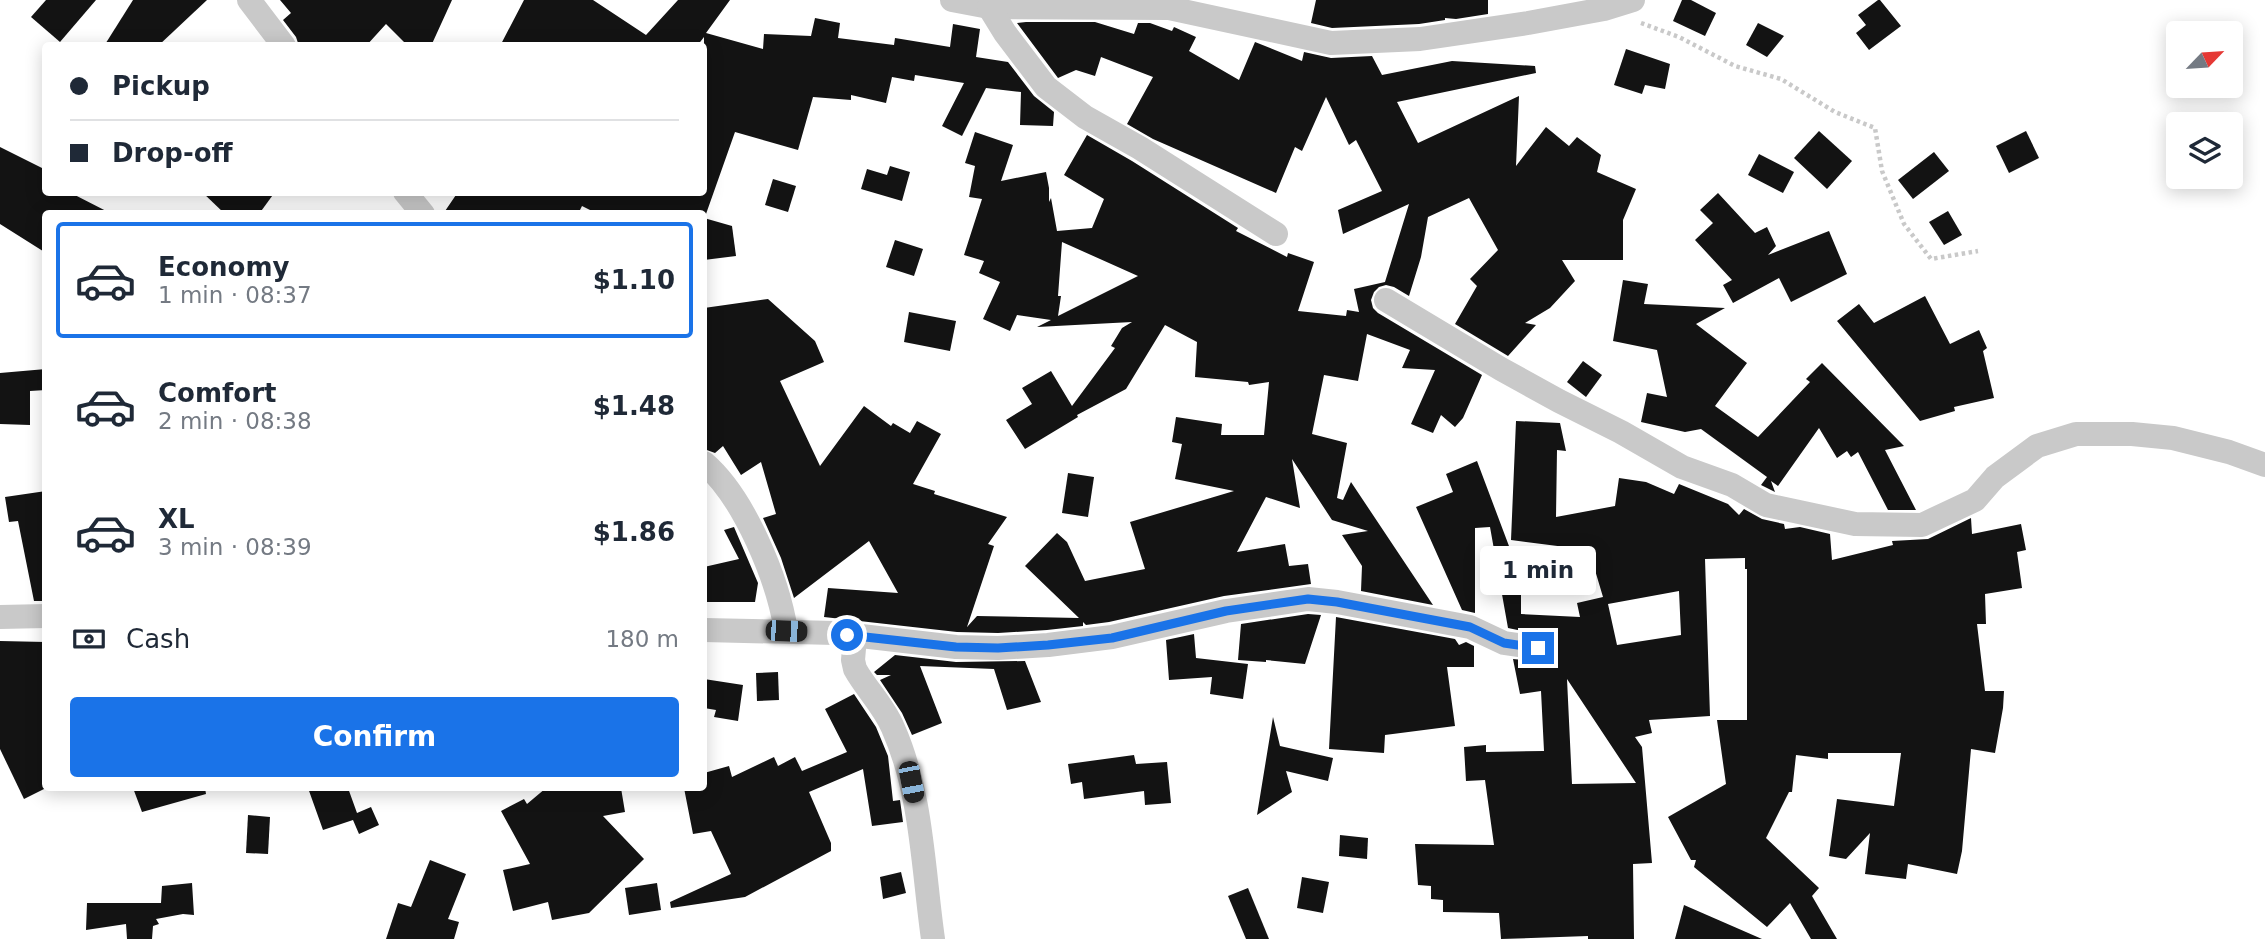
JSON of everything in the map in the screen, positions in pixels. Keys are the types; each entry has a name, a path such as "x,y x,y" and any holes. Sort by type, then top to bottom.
{"street":[{"path":"249,0 281,42"},
{"path":"952,0 989,7 1169,8 1331,43 1420,39 1604,9 1633,0"},
{"path":"989,7 1046,87 1085,117 1140,148 1276,234"},
{"path":"408,196 420,210"},
{"path":"1386,300 1501,369 1622,432 1682,467 1732,485 1766,505 1855,524 1922,524 1975,500 1996,477 2037,446 2076,434 2132,434 2173,438 2229,452 2265,465"},
{"path":"707,466 728,489 749,524 783,611 786,631"},
{"path":"707,630 835,633 956,647 998,648 1112,638 1226,611 1308,599 1470,627 1504,643 1538,648"},
{"path":"0,617 42,616"},
{"path":"855,637 855,669 891,724 907,765 933,939"}],"path":[{"path":"1604,9 1679,37 1735,66 1781,79 1835,112 1875,128 1881,171 1904,224 1931,259 1978,251"}],"building":[{"path":"46,0 96,0 60,42 31,17"},
{"path":"133,0 207,0 162,42 107,42"},
{"path":"280,0 452,0 433,42 404,42 386,24 370,42 298,42 283,20 291,13"},
{"path":"524,0 593,0 646,35 678,0 730,0 706,33 763,49 764,34 811,36 815,18 840,23 838,38 894,45 895,38 950,47 953,24 980,29 976,57 1008,62 1034,96 1054,112 1053,126 1020,125 1021,92 986,88 962,136 942,126 964,83 915,75 914,81 892,77 886,103 851,95 851,100 813,97 798,150 735,132 707,211 590,210 582,206 580,210 446,210 455,196 707,196 707,42 704,42 704,37 700,42 502,42"},
{"path":"1316,0 1488,0 1488,14 1445,18 1419,24 1332,28 1311,23"},
{"path":"1682,0 1691,0 1716,13 1705,36 1673,21"},
{"path":"1878,0 1901,26 1869,50 1856,33 1866,25 1858,15"},
{"path":"1095,22 1134,34 1138,23 1150,23 1172,31 1174,27 1196,37 1189,51 1239,80 1255,42 1302,61 1304,52 1331,58 1372,56 1382,75 1452,61 1535,66 1536,73 1397,102 1418,143 1519,96 1516,166 1546,127 1569,146 1577,137 1601,155 1597,172 1636,189 1623,220 1623,260 1562,260 1575,281 1550,308 1525,323 1536,325 1508,356 1455,324 1477,286 1470,279 1498,250 1469,198 1428,217 1421,257 1409,296 1386,285 1374,292 1371,300 1378,313 1482,375 1463,418 1455,427 1441,415 1433,433 1411,424 1435,370 1402,368 1410,350 1367,334 1358,381 1324,375 1312,434 1347,443 1337,498 1343,500 1351,482 1433,605 1361,591 1362,566 1342,535 1368,531 1332,520 1292,459 1300,508 1266,497 1237,552 1285,544 1289,566 1308,564 1311,584 1224,596 1109,622 1086,625 1083,622 1083,626 1047,630 957,632 824,617 828,588 898,593 869,541 794,598 781,558 763,518 776,514 761,462 741,475 723,446 715,453 707,450 707,308 768,299 815,341 824,362 780,381 820,466 864,406 891,426 893,423 910,433 917,421 941,434 913,484 935,491 934,494 1007,517 988,544 994,546 967,627 977,616 1079,618 1025,566 1057,533 1067,542 1085,581 1145,569 1130,522 1234,491 1175,479 1182,444 1172,442 1176,417 1222,424 1221,435 1264,435 1269,382 1249,385 1248,382 1195,377 1197,342 1165,325 1126,389 1077,415 1078,417 1025,449 1006,420 1032,404 1022,388 1051,371 1072,406 1115,348 1111,346 1122,328 1132,322 1037,327 1051,320 1017,315 1010,331 983,319 1000,282 979,273 984,261 964,255 982,199 969,197 975,166 965,163 975,132 1013,145 1001,181 1046,172 1049,202 1051,198 1057,231 1092,228 1104,199 1064,175 1087,135 1238,228 1236,231 1287,257 1288,253 1314,262 1298,311 1346,316 1347,310 1359,312 1354,289 1385,282 1409,204 1343,234 1338,210 1382,191 1356,140 1349,145 1326,97 1302,151 1295,147 1276,193 1153,139 1127,124 1153,77 1101,57 1095,76 1076,70 1058,78 1017,23","holes":["1062,242 1138,276 1058,316"]},
{"path":"1758,23 1784,36 1767,57 1746,45"},
{"path":"1626,49 1670,64 1665,89 1645,85 1642,94 1614,85"},
{"path":"1819,131 1852,161 1827,189 1794,158"},
{"path":"2026,131 2039,158 2009,173 1996,146"},
{"path":"0,147 42,168 42,196 77,196 104,210 42,210 42,250 0,224"},
{"path":"1934,152 1949,171 1913,199 1898,180"},
{"path":"1759,154 1794,172 1783,193 1748,175"},
{"path":"890,166 910,172 902,201 861,189 867,169 887,175"},
{"path":"773,179 796,186 788,212 765,205"},
{"path":"1718,193 1755,233 1767,227 1776,246 1768,255 1829,231 1847,274 1791,302 1779,278 1733,303 1723,285 1732,280 1695,240 1713,223 1700,210"},
{"path":"206,196 272,196 262,210 221,210"},
{"path":"1948,211 1962,235 1944,245 1929,222"},
{"path":"707,219 732,226 736,256 707,260"},
{"path":"895,240 923,249 914,276 886,267"},
{"path":"1623,280 1648,284 1644,304 1725,308 1696,324 1747,363 1715,406 1758,437 1810,382 1806,379 1822,363 1904,446 1885,450 1916,510 1888,510 1858,452 1851,457 1847,451 1837,458 1819,428 1778,486 1771,481 1775,492 1761,485 1767,477 1701,429 1685,432 1641,422 1647,393 1667,397 1657,350 1613,341"},
{"path":"1925,296 1950,344 1979,330 1987,348 1983,351 1994,398 1954,407 1955,411 1920,421 1837,321 1859,304 1874,323"},
{"path":"909,312 956,321 950,351 904,342"},
{"path":"1583,361 1602,375 1586,397 1567,382"},
{"path":"42,369 42,390 30,391 30,425 0,424 0,373"},
{"path":"1516,421 1560,423 1566,451 1557,450 1556,517 1615,506 1619,478 1646,482 1674,494 1679,484 1728,504 1739,515 1744,509 1762,519 1784,524 1785,529 1800,527 1830,534 1832,560 1893,545 1892,541 1928,539 1971,518 1972,534 2021,524 2026,550 2017,552 2022,588 1985,594 1986,624 1977,624 1985,691 2004,691 2003,708 1995,753 1971,749 1962,851 1957,874 1908,864 1906,879 1865,874 1870,833 1846,859 1829,856 1837,799 1894,806 1901,753 1828,753 1828,759 1796,755 1792,792 1789,792 1766,838 1819,888 1812,896 1837,939 1811,939 1790,903 1767,927 1694,867 1696,860 1691,860 1668,817 1726,784 1717,720 1747,720 1745,558 1705,559 1710,716 1649,720 1652,733 1635,737 1642,747 1652,863 1633,864 1634,939 1588,939 1588,936 1501,939 1499,913 1443,912 1443,900 1431,899 1431,886 1418,885 1415,844 1494,845 1485,780 1466,781 1464,747 1486,745 1486,752 1544,751 1541,691 1520,694 1513,659 1543,662 1550,657 1553,649 1547,636 1508,628 1490,527 1475,528 1475,613 1462,610 1416,507 1453,492 1446,474 1477,461 1521,578 1521,614 1580,617 1577,603 1603,597 1589,550 1511,540","holes":["1679,591 1681,635 1617,645 1608,604","1567,679 1636,783 1572,784"]},
{"path":"1068,473 1094,477 1088,517 1062,513"},
{"path":"42,492 42,601 34,601 18,521 9,522 5,497"},
{"path":"734,527 758,583 755,602 707,602 707,566 739,559 724,530"},
{"path":"1308,614 1321,615 1305,664 1238,660 1241,624"},
{"path":"1336,617 1455,639 1459,645 1466,642 1474,646 1474,667 1447,667 1455,726 1385,735 1384,753 1329,749"},
{"path":"1194,634 1196,658 1248,664 1243,699 1210,694 1212,677 1169,680 1166,640"},
{"path":"0,641 42,642 42,790 24,799 0,749"},
{"path":"895,655 956,662 1025,661 1041,702 1007,710 994,669 920,666 942,723 912,735 902,713 880,680 891,675 877,675 874,672"},
{"path":"778,672 779,700 757,701 756,673"},
{"path":"707,679 743,685 738,721 714,717 716,710 707,708"},
{"path":"854,694 876,727 888,756 893,801 900,800 903,822 872,826 863,769 809,792 831,843 831,851 745,897 671,908 670,902 731,874 711,831 693,834 685,791 707,791 707,772 729,766 732,777 774,757 778,766 795,757 802,771 847,752 825,709"},
{"path":"1273,717 1280,746 1333,758 1328,781 1286,771 1292,792 1257,815"},
{"path":"1134,755 1136,764 1167,762 1171,803 1145,805 1144,791 1084,799 1082,782 1071,784 1068,764"},
{"path":"134,791 206,791 206,794 142,812"},
{"path":"309,791 349,791 357,813 371,807 379,825 359,834 353,820 323,830"},
{"path":"542,791 622,791 625,812 603,816 644,859 589,913 552,920 548,902 513,911 503,870 530,864 501,811 524,799 527,804"},
{"path":"248,815 270,817 268,854 246,853"},
{"path":"1340,835 1368,838 1367,859 1339,856"},
{"path":"430,860 466,874 448,919 459,922 454,939 386,939 398,903 411,907"},
{"path":"901,872 906,893 883,899 880,877"},
{"path":"1302,877 1329,882 1323,913 1297,908"},
{"path":"192,883 194,915 183,914 156,919 159,924 153,926 152,939 127,939 126,924 86,930 87,903 161,903 162,886"},
{"path":"657,883 661,910 629,915 625,888"},
{"path":"1248,888 1269,939 1246,939 1228,896"},
{"path":"1684,905 1762,939 1675,939"}],"route":[{"path":"847,635 956,647 1048,645 1112,638 1226,611 1308,599 1470,627 1504,643 1538,648"}]}
